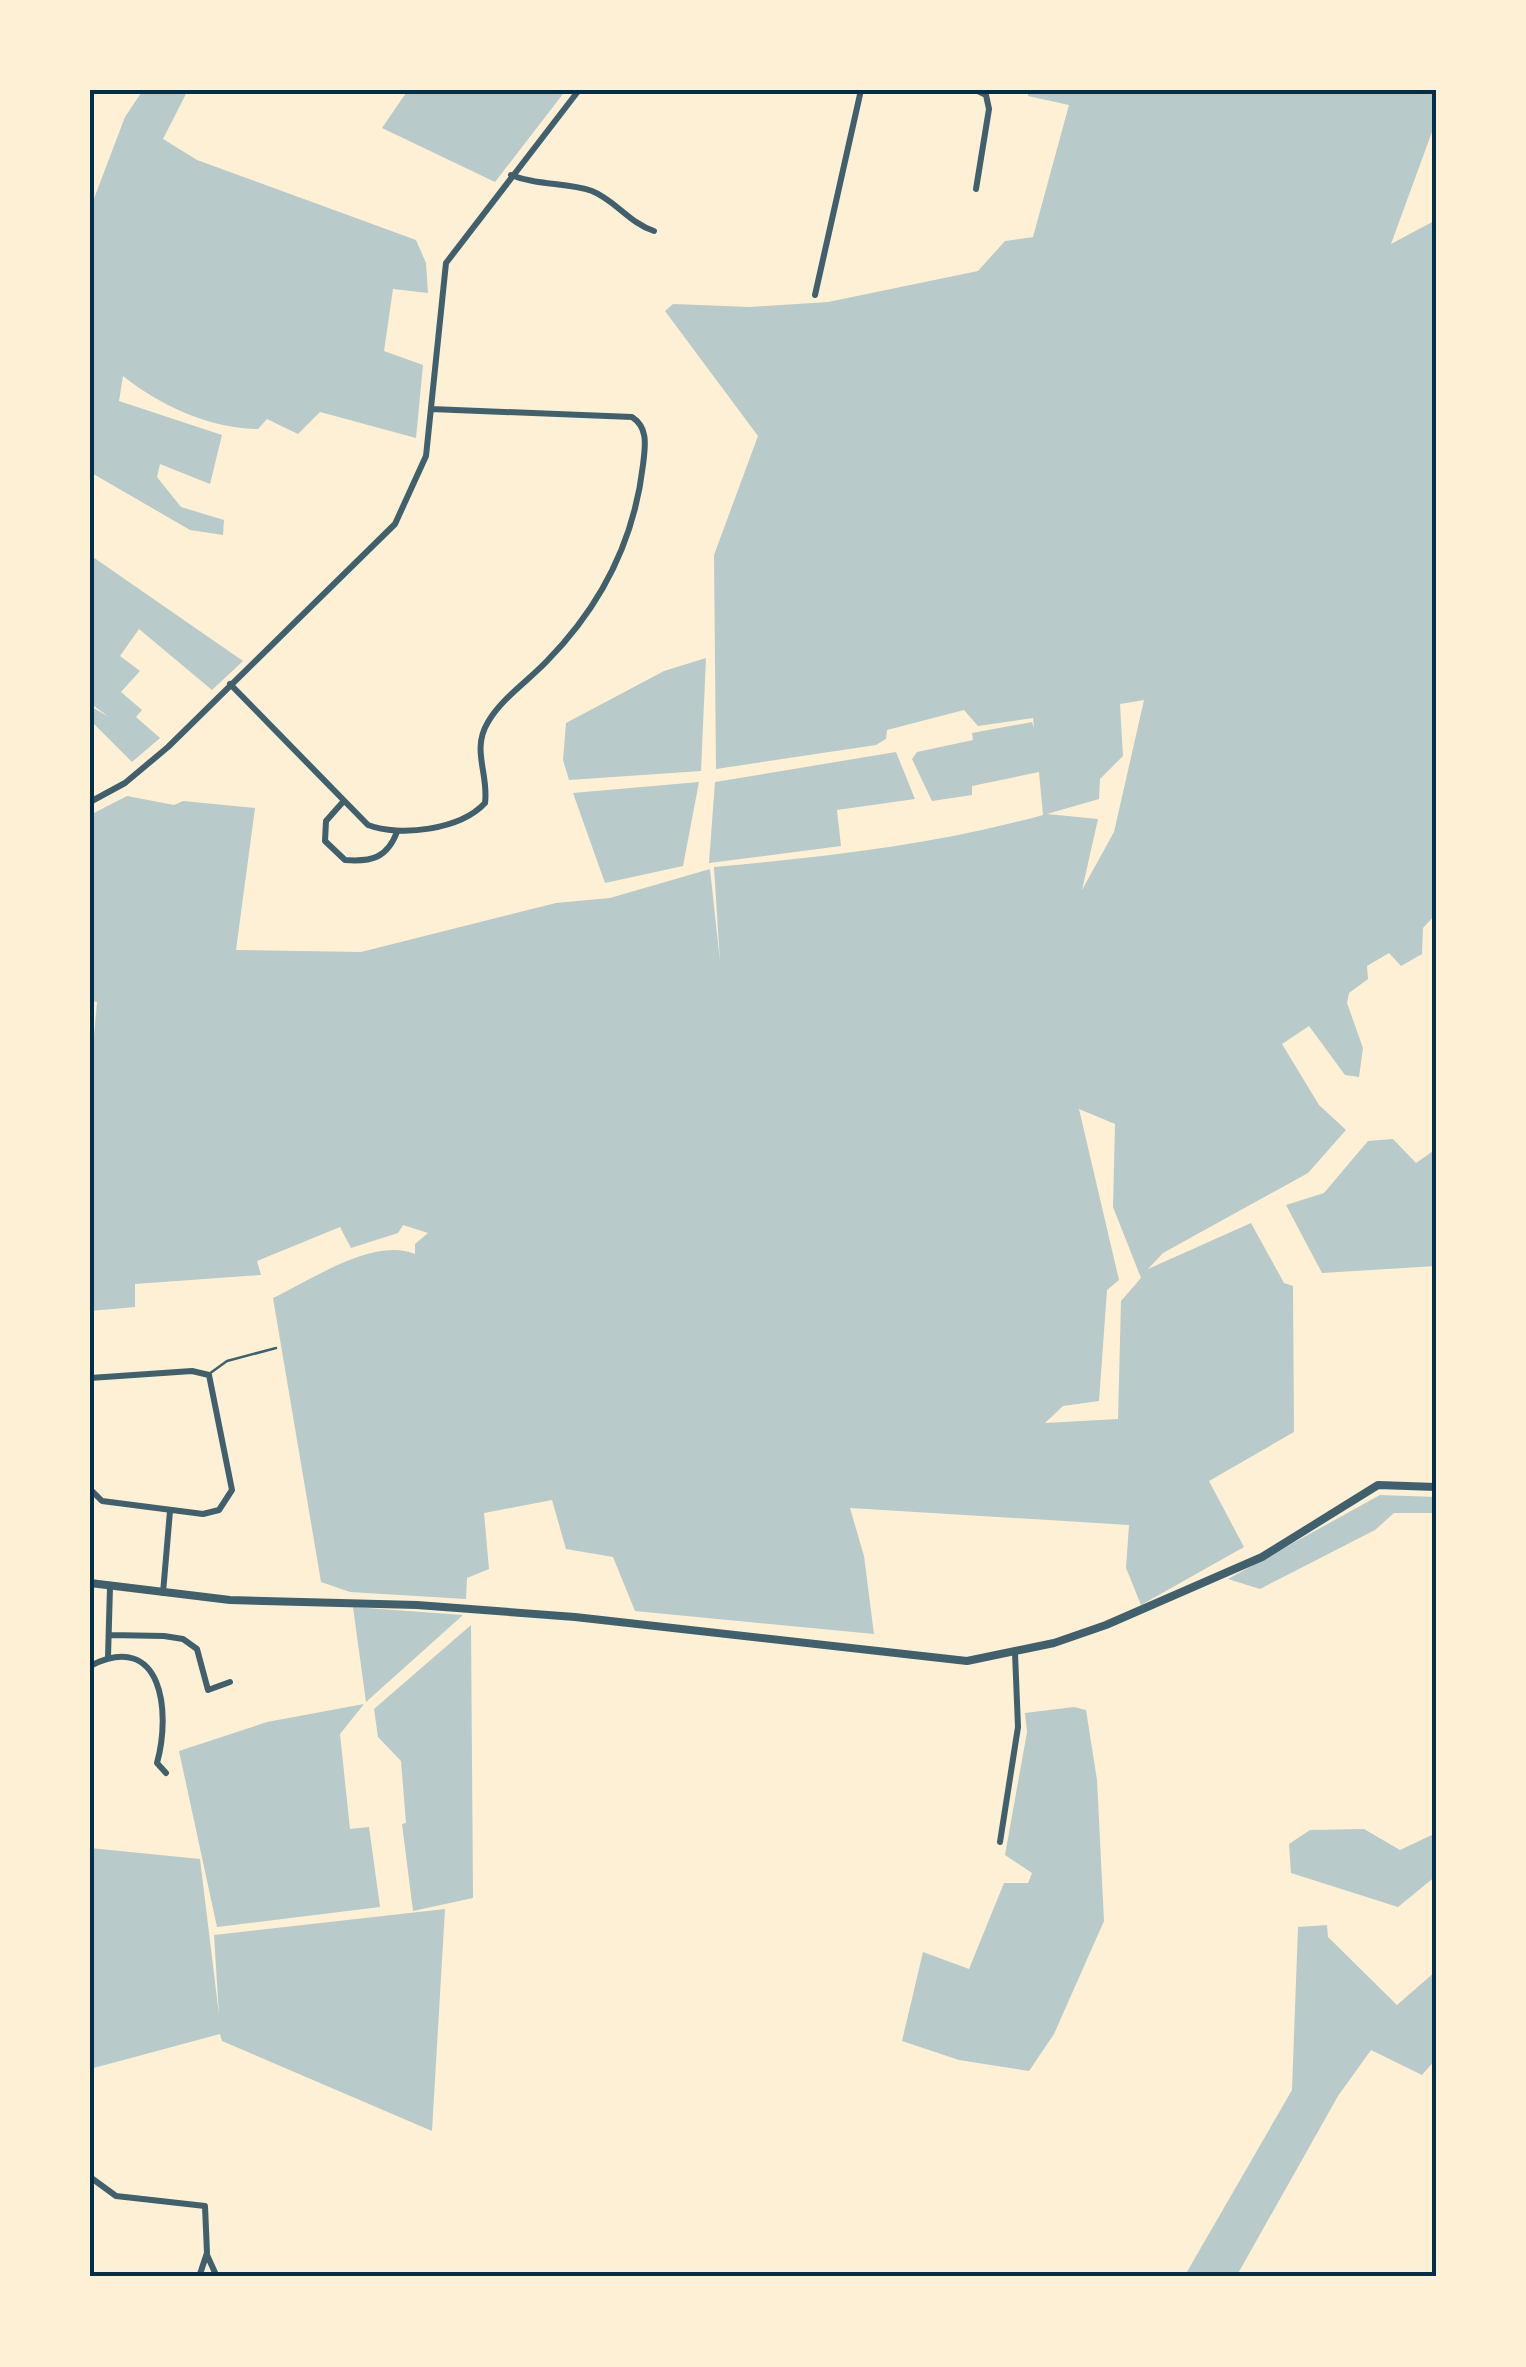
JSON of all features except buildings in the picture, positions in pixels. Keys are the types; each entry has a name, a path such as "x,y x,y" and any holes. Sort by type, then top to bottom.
{"street":[{"path":"90,802 138,774 395,524 421,474 446,263 579,90"},
{"path":"815,295 861,90"},
{"path":"976,90 986,95 989,109 976,189"},
{"path":"512,174 531,183 592,192 634,224 654,230"},
{"path":"230,684 342,803 368,825 396,832 437,825 477,812 485,804 478,747 487,722 581,626 616,565 642,479 646,440 637,420 431,409"},
{"path":"342,803 324,830 325,842 344,860 382,856 393,846 396,832"},
{"path":"90,1378 192,1371 209,1374 230,1474 229,1498 212,1512 170,1511 102,1501 90,1489"},
{"path":"90,1582 163,1593 537,1614 967,1661 1015,1653 1106,1625 1262,1556 1378,1485 1436,1486"},
{"path":"163,1593 170,1511"},
{"path":"108,1657 110,1587"},
{"path":"109,1634 183,1639 197,1649 208,1690 230,1682"},
{"path":"1000,1842 1018,1728 1015,1653"},
{"path":"90,1666 108,1657 147,1668 161,1686 164,1736 157,1763 166,1773"},
{"path":"90,2178 116,2196 205,2206 206,2254 199,2277"},
{"path":"206,2254 217,2277"}],"lane":[{"path":"209,1374 227,1361 276,1348"}],"shaded area":[{"path":"143,90 188,90 163,139 197,160 416,240 426,263 428,293 393,289 384,351 423,365 416,438 320,412 298,434 267,419 258,429 221,425 169,406 123,376 119,401 222,435 210,484 160,464 157,477 181,507 224,520 223,535 190,530 90,472 90,209 125,117"},
{"path":"408,90 566,90 495,182 382,128"},
{"path":"1028,90 1436,90 1436,121 1391,244 1436,220 1436,914 1423,928 1422,954 1401,966 1389,953 1367,966 1368,979 1349,993 1347,1003 1363,1048 1359,1077 1345,1075 1309,1026 1282,1044 1319,1105 1346,1130 1308,1173 1163,1253 1148,1269 1251,1223 1284,1283 1293,1286 1294,1432 1209,1481 1244,1547 1141,1605 1126,1568 1129,1525 850,1508 864,1556 874,1634 635,1611 613,1557 566,1549 552,1500 484,1513 489,1569 467,1578 466,1599 350,1592 321,1582 273,1298 362,1256 399,1250 415,1254 415,1244 428,1233 403,1225 398,1233 351,1248 340,1227 257,1261 261,1275 135,1284 135,1307 90,1311 90,1080 97,1002 90,1001 90,815 127,796 174,805 183,801 255,808 236,950 361,952 556,903 610,898 710,869 720,962 714,867 880,848 1043,815 1039,772 972,786 972,795 932,801 912,759 917,752 973,740 972,733 1032,722 1034,728 1033,718 978,726 964,710 887,730 886,739 876,745 716,769 714,555 758,436 665,311 673,304 750,307 828,302 978,271 1005,241 1033,237 1069,105 1028,96","holes":["1144,700 1114,832 1082,890 1098,819 1047,814 1099,799 1100,779 1123,756 1120,704","1079,1109 1115,1124 1113,1207 1141,1278 1121,1301 1118,1419 1045,1423 1063,1406 1099,1401 1107,1290 1119,1280"]},
{"path":"90,555 243,661 212,690 139,629 120,656 140,671 121,692 142,710 136,717 160,738 132,762 90,720 90,706 109,717 90,703"},
{"path":"706,658 701,771 569,780 563,760 566,723 664,671"},
{"path":"896,752 915,799 837,810 841,846 709,863 715,782"},
{"path":"699,782 683,866 605,883 573,793"},
{"path":"1393,1139 1416,1163 1436,1149 1436,1266 1322,1273 1286,1205 1324,1193 1368,1141"},
{"path":"1380,1495 1436,1497 1436,1513 1394,1513 1375,1530 1260,1589 1228,1579"},
{"path":"353,1607 463,1615 366,1702"},
{"path":"471,1625 473,1898 413,1911 402,1824 406,1823 401,1761 378,1737 374,1709"},
{"path":"364,1704 340,1734 350,1829 369,1827 380,1907 217,1927 179,1751 267,1722"},
{"path":"1074,1707 1086,1710 1097,1780 1104,1921 1054,2034 1029,2071 959,2060 902,2041 923,1952 969,1969 1004,1883 1028,1883 1032,1873 1005,1855 1027,1732 1025,1713"},
{"path":"1364,1829 1400,1850 1436,1833 1436,1876 1398,1907 1291,1873 1289,1844 1310,1830"},
{"path":"90,1848 200,1859 219,2015 214,1935 445,1909 432,2131 222,2041 220,2034 90,2069"},
{"path":"1327,1925 1328,1937 1397,2005 1436,1971 1436,2059 1422,2075 1371,2050 1338,2096 1236,2277 1184,2277 1292,2090 1298,1927"}]}
